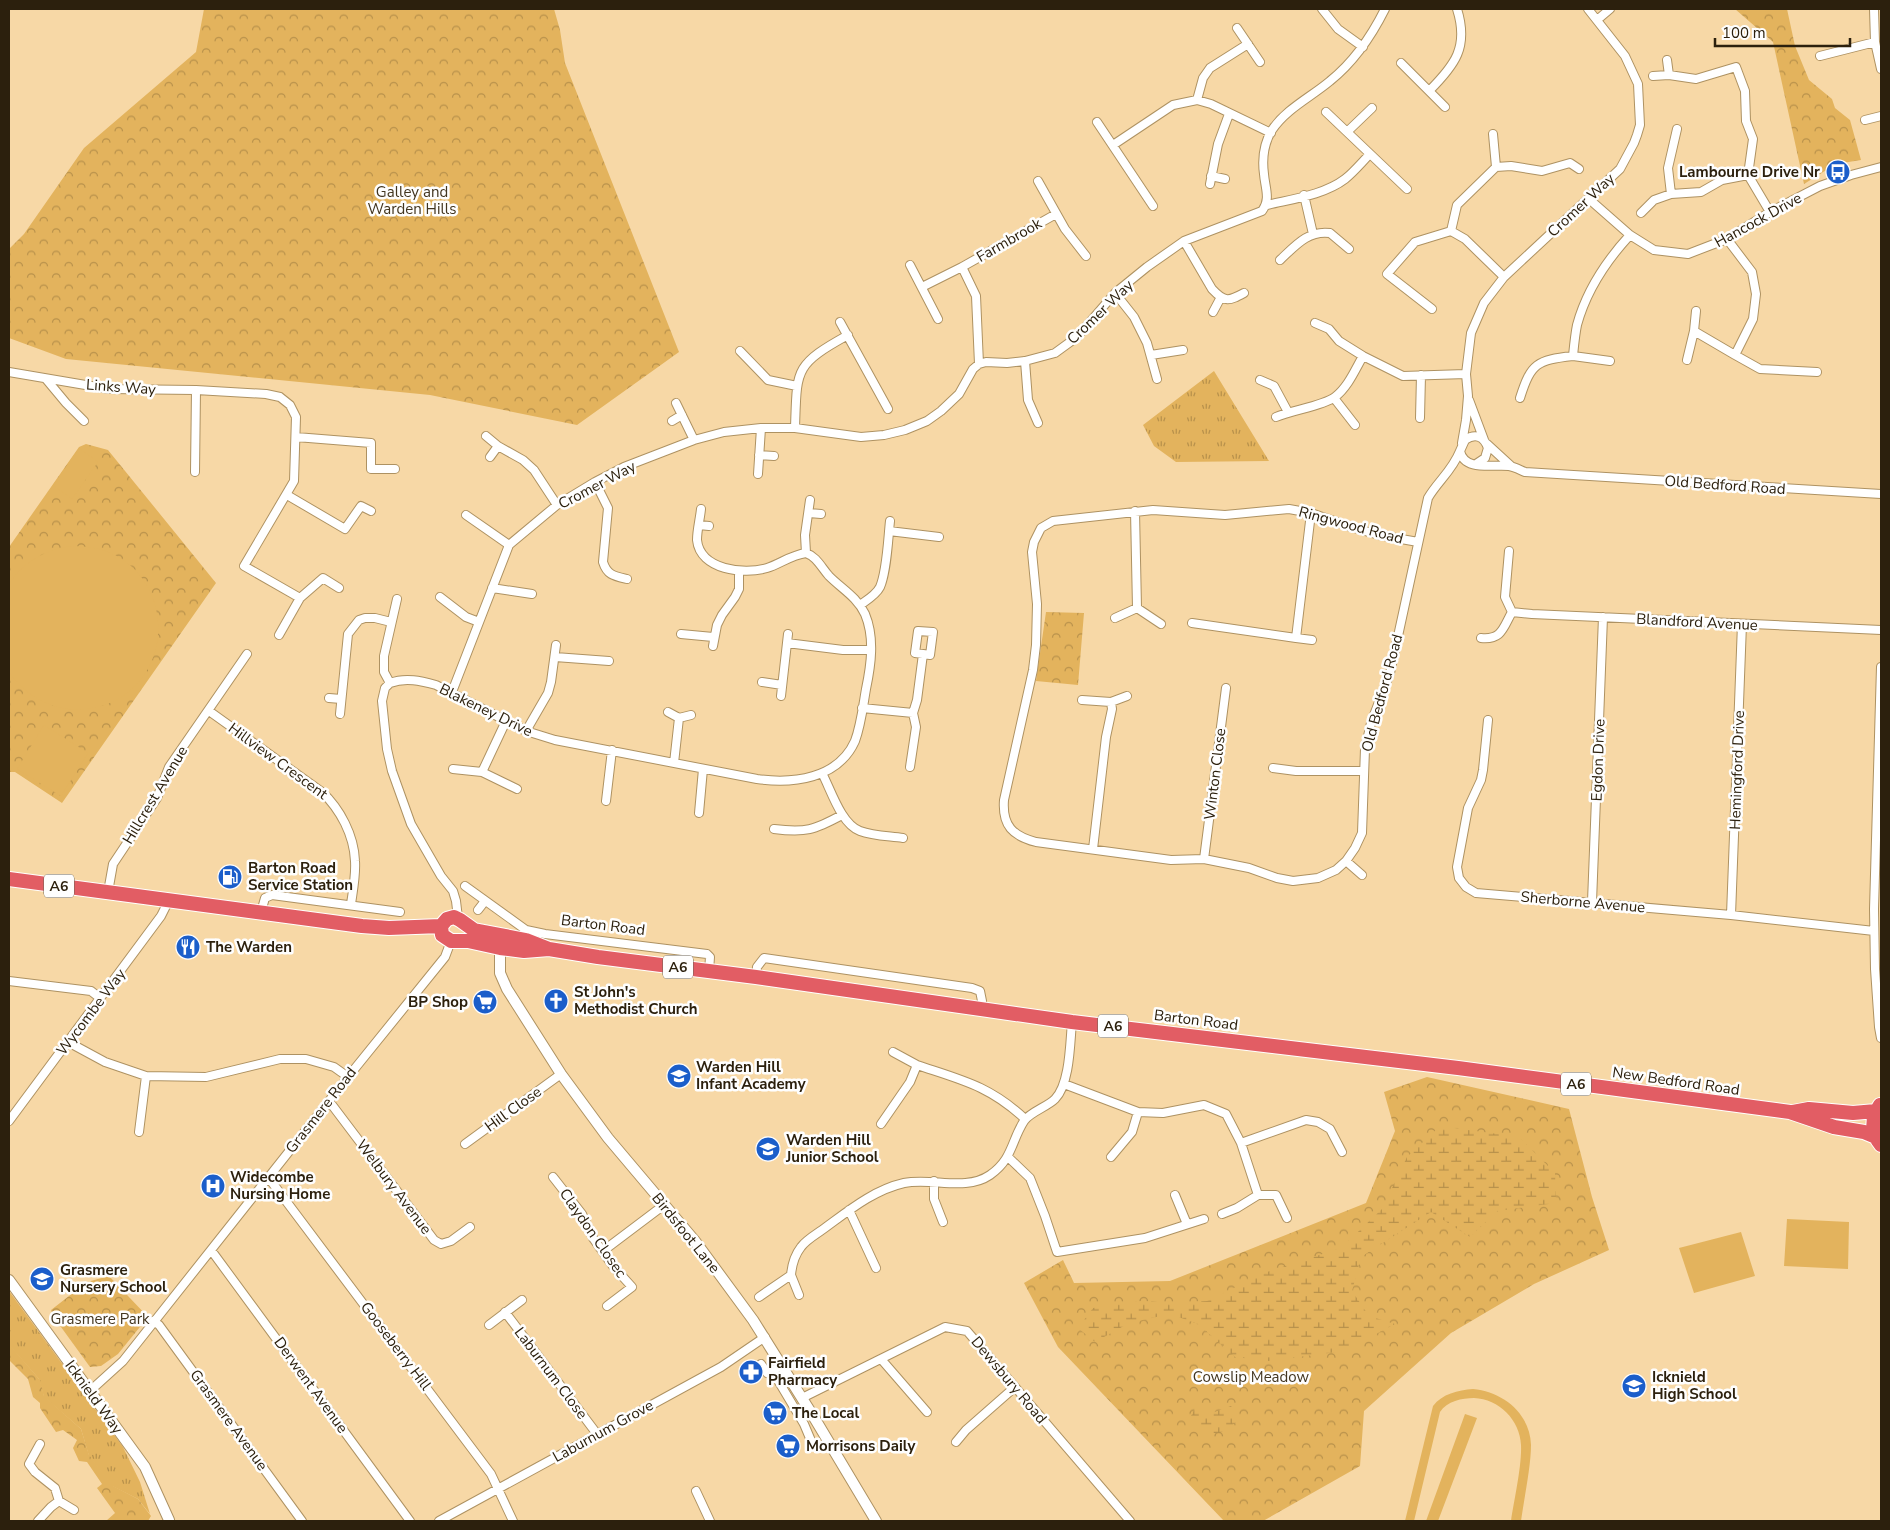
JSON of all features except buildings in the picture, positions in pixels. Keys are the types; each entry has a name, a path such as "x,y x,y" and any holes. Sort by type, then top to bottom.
{"highway":[{"name":"A6","path":"9,879 362,926 389,928 441,926"},
{"path":"447,919 460,920 465,932 455,941 442,935 441,926 447,919"},
{"name":"Barton Road","path":"460,920 474,930 526,940 549,949"},
{"name":"Barton Road","path":"455,941 468,941 524,951 549,949 1072,1022 1408,1062"},
{"name":"New Bedford Road","path":"1408,1062 1790,1112 1834,1127 1864,1132 1878,1141"},
{"name":"A6","path":"1878,1141 1873,1129 1873,1120 1880,1105"},
{"name":"New Bedford Road","path":"1790,1112 1808,1109 1853,1112 1880,1105"}],"street":[{"path":"1322,9 1338,29 1363,47"},
{"path":"1267,205 1264,149 1271,133 1278,122 1292,109 1332,80 1363,47 1385,9"},
{"path":"1429,91 1448,71 1457,57 1461,41 1462,23 1457,9"},
{"name":"Cromer Way","path":"1461,447 1466,420 1468,396 1466,374 1471,334 1484,304 1504,277 1620,169 1634,143 1640,125 1638,84 1624,56 1588,9"},
{"path":"1597,20 1610,9"},
{"path":"1874,9 1875,42 1881,69"},
{"path":"1237,28 1260,62"},
{"path":"1820,56 1875,42"},
{"path":"1197,100 1203,78 1210,68 1248,44"},
{"path":"1667,60 1669,75"},
{"path":"1400,63 1445,106"},
{"path":"1653,76 1669,75 1696,79 1736,67 1745,91 1746,121 1753,139 1748,175 1770,212"},
{"path":"1113,145 1173,105 1197,100 1211,104 1271,133"},
{"path":"1348,131 1372,108"},
{"path":"1326,112 1407,189"},
{"path":"1226,178 1211,180 1218,144 1230,114"},
{"path":"1865,120 1881,116"},
{"path":"1097,122 1153,206"},
{"path":"1671,194 1668,168 1677,129"},
{"path":"1493,134 1496,167"},
{"name":"Cromer Way","path":"452,692 509,545 557,505 595,482 624,467 694,440 724,432 761,428 795,428 861,437 884,435 905,430 927,421 959,394 973,369 979,364 986,362 1026,362 1055,353 1077,337 1115,293 1147,267 1184,241 1262,211 1267,205 1318,193 1333,187 1346,179 1370,154"},
{"path":"1451,232 1457,205 1496,167 1511,166 1542,171 1570,163 1579,169"},
{"name":"Hancock Drive","path":"1589,199 1630,236 1654,250 1688,254 1727,239 1770,212 1820,186 1851,174 1881,167"},
{"path":"1641,213 1654,200 1671,194 1701,192 1722,180 1748,175"},
{"name":"Farmbrook","path":"1038,181 1065,229 1086,256"},
{"path":"1304,196 1313,234"},
{"name":"Farmbrook","path":"922,287 962,267 1056,214"},
{"path":"1432,309 1387,274 1415,242 1451,232 1465,239 1504,277"},
{"path":"1280,260 1303,239 1313,234 1330,233 1349,248"},
{"path":"1573,356 1577,325 1588,299 1606,265 1630,236"},
{"path":"1727,239 1752,272 1756,294 1754,319 1735,355"},
{"path":"1184,241 1212,289 1220,297 1225,300 1232,300 1244,293"},
{"path":"910,265 938,319"},
{"name":"Farmbrook","path":"962,267 976,296 979,364"},
{"path":"1115,293 1134,317 1151,355 1157,379"},
{"path":"1212,312 1220,297"},
{"path":"1687,360 1694,331 1696,311"},
{"path":"840,322 888,409"},
{"path":"1315,323 1329,329 1339,341 1363,356 1403,376 1466,374"},
{"path":"1694,331 1760,369 1817,372"},
{"path":"795,428 797,386 801,371 818,352 848,335"},
{"path":"1151,355 1183,350"},
{"path":"740,351 768,380 797,386"},
{"path":"1276,417 1334,398 1346,386 1363,356"},
{"path":"1520,398 1526,377 1536,366 1549,358 1573,356 1610,361"},
{"path":"1026,362 1028,400 1038,423"},
{"name":"Links Way","path":"9,372 109,389 196,390 280,396 290,405 296,417 294,481 244,566 300,598"},
{"path":"1420,418 1421,375"},
{"name":"Links Way","path":"46,379 66,403 84,420"},
{"path":"1260,380 1274,386 1288,412"},
{"path":"195,472 196,390"},
{"name":"Cromer Way","path":"1468,396 1485,442"},
{"path":"1334,398 1355,425"},
{"path":"676,403 694,440"},
{"path":"672,421 682,415"},
{"path":"758,474 761,428"},
{"path":"296,436 371,443 371,469 395,469"},
{"path":"486,436 498,446 523,460 534,470 557,505"},
{"path":"1477,436 1485,442 1488,448 1485,458 1480,463 1474,464 1462,458 1461,447 1464,440 1477,436"},
{"name":"Old Bedford Road","path":"1485,442 1511,466 1525,472 1881,494"},
{"path":"490,457 498,446"},
{"name":"Old Bedford Road","path":"1037,619 1032,670 1004,800 1003,811 1012,831 1024,839 1036,842 1171,860 1204,859 1249,868 1277,878 1293,881 1318,878 1336,870 1346,861 1362,833 1365,749 1371,723 1390,673 1428,498 1434,488 1450,471 1461,447"},
{"path":"759,456 774,456"},
{"name":"Old Bedford Road","path":"1450,471 1474,464 1511,466"},
{"path":"595,482 608,508 602,562 610,574 627,579"},
{"path":"287,495 345,529 361,506 371,511"},
{"path":"701,509 697,540 700,551 708,560 720,566 739,571 755,571 768,568 796,554 806,552 810,500"},
{"name":"Ringwood Road","path":"1037,619 1032,552 1034,542 1042,528 1053,521 1153,510 1225,515 1289,509 1311,513 1370,532 1418,542"},
{"path":"1135,511 1137,608"},
{"path":"809,513 821,514"},
{"path":"1296,638 1311,513"},
{"path":"466,515 473,524 509,545"},
{"path":"860,605 873,596 880,588 890,521"},
{"path":"699,525 709,526"},
{"path":"889,531 939,537"},
{"path":"1481,638 1492,639 1499,634 1512,612 1505,597 1509,551"},
{"name":"Blakeney Drive","path":"390,683 406,680 421,681 452,692 526,731 555,740 771,781 798,780 822,773 843,759 855,739 871,650 870,632 860,605 830,576 812,555 806,552"},
{"path":"713,646 713,637 722,615 739,589 739,571"},
{"path":"279,635 300,598 323,578 339,588"},
{"path":"492,588 532,594"},
{"path":"440,597 466,617 479,622"},
{"path":"397,598 384,665 384,672 390,683 383,694 382,701 387,749 392,771 411,824 440,876 453,891 460,920"},
{"path":"1115,618 1137,608"},
{"path":"1137,608 1161,624"},
{"name":"Blandford Avenue","path":"1512,612 1881,630"},
{"name":"Egdon Drive","path":"1592,902 1603,617"},
{"path":"340,714 345,647 352,626 365,618 375,618 391,622"},
{"path":"1192,623 1312,640"},
{"name":"Hemingford Drive","path":"1731,915 1742,624"},
{"path":"681,634 713,637"},
{"path":"781,696 788,634"},
{"path":"787,643 843,650 871,650"},
{"path":"526,731 548,693 556,645"},
{"name":"Hillcrest Avenue","path":"108,892 113,864 157,798 169,767 247,654"},
{"path":"910,767 916,727 913,713 917,700 923,654"},
{"path":"555,657 609,661"},
{"path":"1881,667 1878,871 1874,931 1881,1038"},
{"path":"762,682 782,685"},
{"name":"Winton Close","path":"1204,859 1226,688"},
{"path":"1082,700 1111,702 1127,696"},
{"path":"329,698 341,699"},
{"path":"1093,849 1106,737 1112,710 1111,702"},
{"path":"862,708 913,713"},
{"name":"Hillview Crescent","path":"209,711 322,792 335,804 350,834 355,861 350,904"},
{"path":"668,712 679,718 691,715"},
{"path":"674,763 679,718"},
{"name":"Sherborne Avenue","path":"1488,720 1484,770 1468,808 1457,867 1459,878 1466,887 1476,893 1731,915 1874,931"},
{"path":"482,772 506,721"},
{"path":"606,801 612,750"},
{"path":"1272,768 1296,771 1364,771"},
{"path":"453,769 482,772 518,789"},
{"path":"698,813 703,769"},
{"path":"822,773 842,814 852,827 861,832 903,838"},
{"path":"774,829 800,832 811,830 842,814"},
{"path":"1346,861 1362,875"},
{"name":"Barton Road","path":"465,886 520,926 531,931 707,954 710,957 709,972"},
{"path":"261,912 265,898 272,895 400,912"},
{"name":"Wycombe Way","path":"9,1121 126,965 161,916 169,900"},
{"path":"478,910 485,900"},
{"name":"Grasmere Road","path":"91,1390 123,1361 445,957 455,941"},
{"name":"Birdsfoot Lane","path":"500,948 500,973 507,989 561,1074 608,1138 695,1241 765,1337 876,1521"},
{"path":"756,977 757,967 764,958 972,988 980,992 981,1009"},
{"path":"824,986 826,968"},
{"path":"9,981 91,991 100,998"},
{"path":"799,1295 791,1275 793,1260 802,1246 849,1210 878,1192 904,1183 934,1181 963,1184 978,1180 990,1174 1008,1157 1025,1119 1056,1098 1064,1084 1069,1057 1072,1022"},
{"path":"68,1042 105,1062 146,1076 206,1077 280,1059 306,1059 334,1067 348,1077"},
{"path":"893,1052 917,1065 976,1085 995,1095 1025,1119"},
{"path":"881,1124 910,1082 917,1065"},
{"name":"Hill Close","path":"465,1144 561,1074"},
{"path":"139,1132 146,1076"},
{"path":"1064,1084 1138,1112 1163,1113 1204,1105 1226,1114 1241,1143 1258,1195"},
{"name":"Welbury Avenue","path":"329,1101 434,1240 442,1244 451,1241 470,1228"},
{"path":"1111,1157 1132,1132 1138,1112"},
{"path":"1241,1143 1306,1120 1318,1122 1330,1129 1342,1152"},
{"path":"1008,1157 1030,1178 1046,1216 1057,1252 1145,1238 1204,1219"},
{"name":"Gooseberry Hill","path":"268,1177 490,1474 513,1521"},
{"name":"Claydon Closec","path":"553,1177 582,1214 593,1238 613,1266 632,1287 607,1306"},
{"path":"934,1181 934,1199 943,1222"},
{"path":"1222,1214 1237,1208 1258,1195 1276,1194 1287,1218"},
{"path":"1175,1195 1187,1224"},
{"path":"603,1251 664,1205"},
{"path":"849,1210 876,1268"},
{"name":"Derwent Avenue","path":"211,1250 410,1521"},
{"path":"760,1297 791,1275"},
{"name":"Icknield Way","path":"9,1280 91,1390 145,1467 172,1521"},
{"name":"Laburnum Close","path":"489,1325 522,1300"},
{"name":"Laburnum Close","path":"505,1312 597,1434"},
{"name":"Grasmere Avenue","path":"153,1321 159,1325 302,1521"},
{"name":"Dewsbury Road","path":"802,1398 945,1327 967,1331 1128,1521"},
{"name":"Laburnum Grove","path":"439,1521 721,1367 765,1337"},
{"path":"881,1359 927,1412"},
{"path":"761,1364 767,1373 773,1372 782,1365"},
{"path":"773,1372 804,1424 812,1444"},
{"path":"956,1442 966,1430 1015,1387"},
{"path":"804,1424 816,1419"},
{"path":"40,1444 29,1464 35,1472 54,1488 59,1501 74,1510"},
{"path":"696,1491 710,1521"},
{"path":"38,1521 59,1501"}],"green space":[{"name":"Galley and Warden Hills","path":"204,9 554,9 560,30 565,63 679,352 577,425 430,395 66,359 9,338 9,249 24,234 84,148 196,52"},
{"path":"1735,9 1787,9 1795,46 1809,80 1832,99 1835,108 1850,120 1861,160 1836,164 1804,184 1773,42"},
{"path":"1214,371 1269,461 1176,462 1154,446 1143,425"},
{"path":"86,444 108,450 216,583 62,803 15,772 9,772 9,547 79,447"},
{"path":"79,448 98,462 72,499 53,485"},
{"path":"72,546 105,551 123,560 139,574 150,591 156,610 158,630 156,650 148,668 136,685 120,698 95,708 68,709 51,705 27,692 9,672 9,584 21,569 36,558 53,550"},
{"path":"1046,612 1084,613 1078,685 1036,681"},
{"path":"44,725 88,753 61,796 17,769"},
{"name":"Cowslip Meadow","path":"1427,1077 1569,1109 1592,1197 1609,1250 1534,1284 1451,1333 1364,1411 1360,1466 1263,1521 1224,1521 1058,1347 1024,1283 1063,1260 1074,1283 1170,1281 1366,1203 1395,1131 1384,1092"},
{"path":"1440,1126 1519,1137 1555,1173 1556,1203 1497,1211 1470,1237 1431,1212 1361,1257 1352,1291 1369,1316 1395,1324 1344,1351 1269,1361 1235,1357 1198,1324 1170,1314 1129,1323 1095,1342 1078,1328 1093,1308 1142,1301 1173,1303 1207,1301 1267,1272 1341,1248 1382,1209 1407,1157"},
{"path":"1787,1219 1849,1222 1848,1269 1784,1266"},
{"path":"1741,1232 1755,1276 1694,1293 1679,1248"},
{"name":"Grasmere Park","path":"109,1276 148,1317 118,1354 101,1366 90,1367 53,1316 51,1310 87,1282"},
{"path":"9,1291 123,1447 140,1482 150,1514 138,1499 112,1486 89,1456 81,1429 44,1397 39,1379 9,1345"},
{"path":"9,1344 40,1380 44,1396 81,1429 89,1455 113,1486 138,1499 151,1516 148,1521 106,1521 115,1513 97,1488 102,1484 87,1462 79,1461 73,1448 77,1440 63,1430 56,1432 40,1408 40,1403 33,1397 28,1379 9,1360"},
{"path":"1473,1389 1484,1391 1504,1400 1513,1406 1526,1423 1531,1453 1521,1521 1511,1521 1521,1453 1520,1436 1517,1427 1507,1412 1500,1407 1492,1402 1474,1398 1455,1401 1447,1405 1440,1412 1414,1521 1405,1521 1433,1406 1441,1398 1451,1393"},
{"path":"1196,1406 1212,1413 1231,1406 1240,1420 1220,1433 1203,1433 1189,1420"},
{"path":"1465,1414 1477,1418 1438,1521 1426,1521"}],"place":[{"name":"Lambourne Drive Nr","path":"1838,172"},
{"name":"Barton Road Service Station","path":"230,877"},
{"name":"The Warden","path":"188,947"},
{"name":"St John's Methodist Church","path":"556,1001"},
{"name":"BP Shop","path":"485,1002"},
{"name":"Warden Hill Infant Academy","path":"679,1076"},
{"name":"Warden Hill Junior School","path":"768,1149"},
{"name":"Widecombe Nursing Home","path":"213,1186"},
{"name":"Grasmere Nursery School","path":"42,1279"},
{"name":"Fairfield Pharmacy","path":"751,1372"},
{"name":"Icknield High School","path":"1634,1386"},
{"name":"The Local","path":"775,1413"},
{"name":"Morrisons Daily","path":"788,1446"}]}
